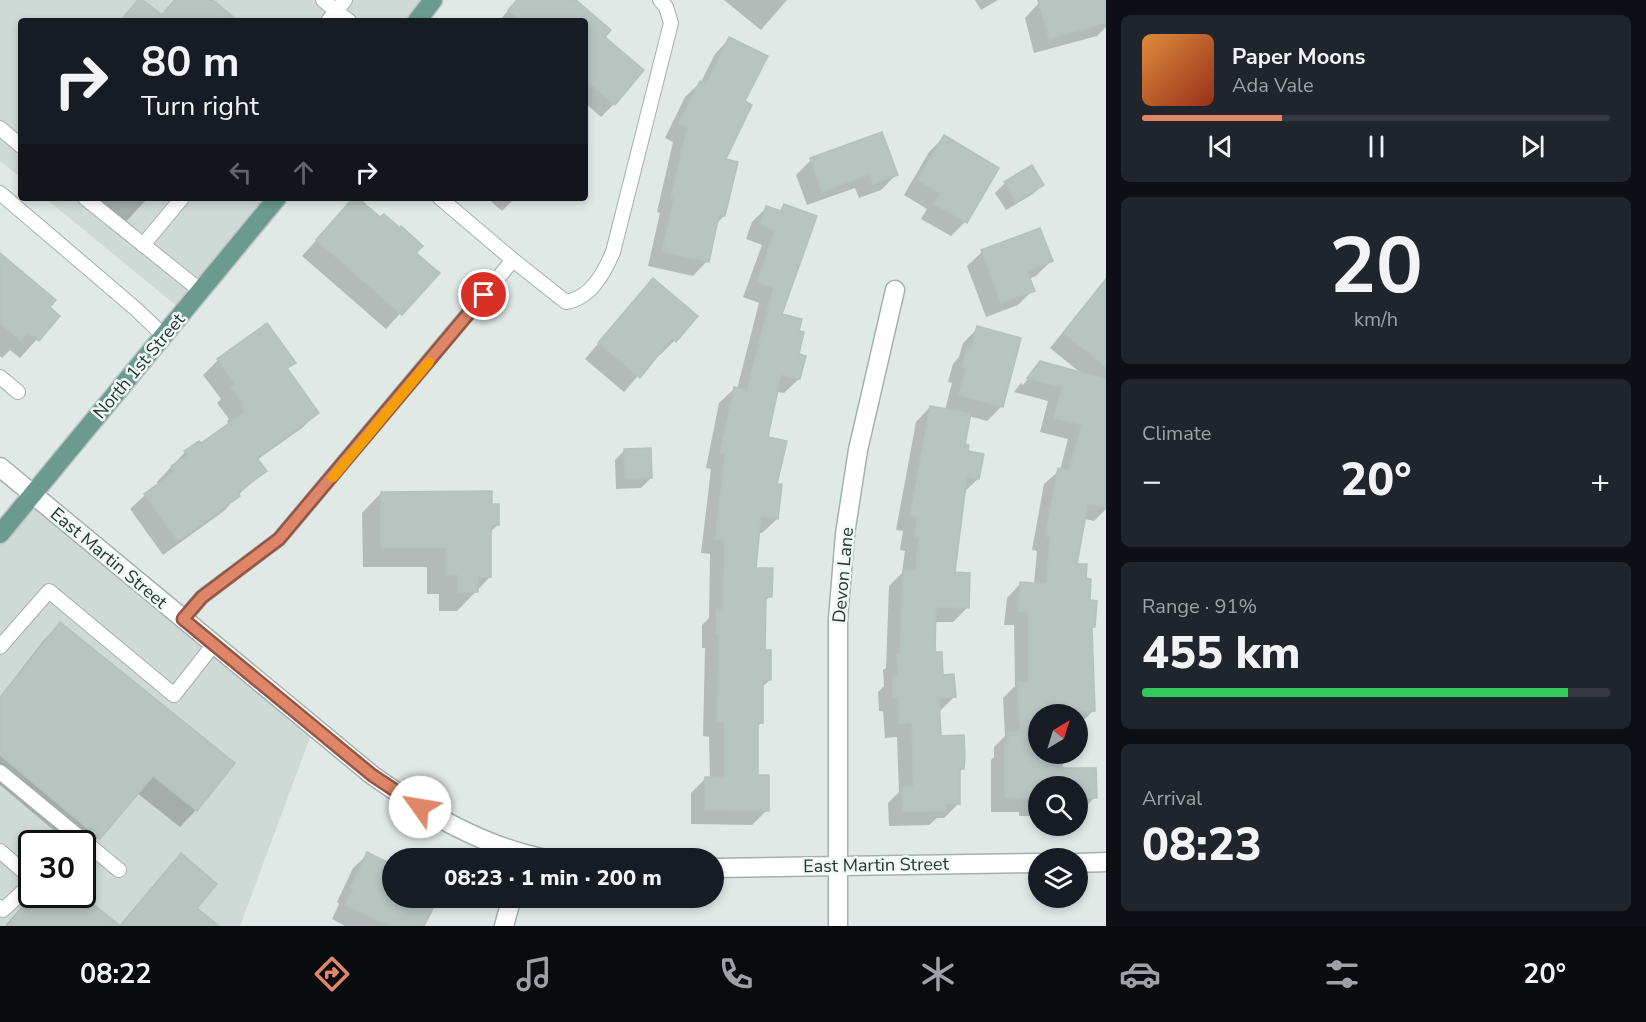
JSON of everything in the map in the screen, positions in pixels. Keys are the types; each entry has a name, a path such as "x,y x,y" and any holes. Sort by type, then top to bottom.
{"main road":[{"path":"419,18 433,0"},
{"name":"North 1st Street","path":"0,534 276,201"}],"street":[{"name":"Devon Lane","path":"838,926 838,619 845,534 858,450 895,290"},
{"name":"East Martin Street","path":"0,468 372,775 403,797 453,826 504,848"},
{"path":"1088,863 1106,862"},
{"name":"East Martin Street","path":"724,868 1028,863"},
{"path":"504,926 509,908"}],"lane":[{"path":"323,0 332,16 345,0"},
{"path":"444,201 566,302 577,300 588,292 605,271 613,252 671,23 666,7 660,0"},
{"path":"0,128 18,143"},
{"path":"0,193 137,309 164,336"},
{"path":"89,201 201,291"},
{"path":"143,245 180,201"},
{"path":"183,619 202,597 279,539 513,260"},
{"path":"0,377 18,392"},
{"path":"0,647 49,591 174,695 214,644"},
{"path":"0,772 119,870"},
{"path":"0,850 18,867"},
{"path":"0,907 3,910 18,895"}],"shaded area":[{"path":"0,0 433,0 419,18 18,18 18,176 0,161"},
{"path":"49,201 275,201 184,312"},
{"path":"33,495 314,727 240,926 0,926 0,534"}],"building":[{"path":"138,0 143,0 162,15 175,0 213,0 234,18 123,18"},
{"path":"517,0 576,0 611,30 605,37 644,70 615,105 588,82 588,18 517,18 508,10"},
{"path":"1038,0 1106,0 1106,23 1049,39"},
{"path":"729,37 768,56 745,101 752,105 726,159 738,162 725,216 719,215 709,262 662,252 687,127 679,123 700,81 706,84"},
{"path":"882,132 898,175 873,184 870,174 822,192 810,158"},
{"path":"944,135 999,168 967,223 934,204 940,193 917,180"},
{"path":"1032,165 1044,185 1016,202 1004,182"},
{"path":"350,201 361,201 380,217 384,214 400,228 401,226 423,246 416,253 440,273 402,315 316,240"},
{"path":"784,204 817,216 782,314 802,319 799,331 804,332 799,354 806,356 800,379 781,375 768,437 787,441 777,484 782,484 778,519 761,517 756,568 773,568 772,597 766,597 765,650 771,650 771,680 763,680 763,723 758,723 758,775 769,775 769,811 705,810 705,777 724,777 724,722 717,722 719,634 716,634 716,609 723,609 724,540 715,539 725,454 720,453 734,387 747,390 773,288 757,282 775,230 760,225 766,206 781,211"},
{"path":"1040,228 1053,261 1027,271 1035,291 1001,303 981,250"},
{"path":"0,253 56,300 50,307 60,316 39,341 28,333 21,341 0,323"},
{"path":"653,278 698,316 676,342 672,338 640,378 598,343"},
{"path":"1106,279 1106,367 1063,333"},
{"path":"267,323 296,363 287,368 319,413 257,458 267,471 238,492 240,496 178,541 144,494 174,472 171,466 188,455 184,451 199,441 201,443 245,412 241,405 243,404 231,387 235,384 217,359"},
{"path":"977,326 1021,338 1003,407 959,395 966,368 962,367 967,347 971,349"},
{"path":"1040,361 1106,379 1106,507 1088,504 1077,564 1087,564 1086,578 1091,579 1090,600 1097,601 1095,627 1092,627 1095,711 1088,711 1088,704 1028,704 1028,764 1062,764 1062,768 1096,768 1097,798 1088,798 1088,776 1028,776 1028,798 1005,798 1005,744 1008,744 1008,732 1020,731 1017,682 1029,682 1028,612 1018,611 1020,582 1046,584 1050,537 1045,536 1058,468 1069,470 1082,425 1054,418 1062,387 1027,378"},
{"path":"930,406 971,413 965,444 969,445 968,451 984,454 979,479 967,477 955,572 970,573 969,608 936,607 935,652 942,652 943,675 954,674 956,697 939,698 941,736 964,735 965,757 964,769 960,769 960,804 945,804 946,811 903,812 902,787 913,787 912,723 899,724 898,697 893,697 892,676 898,675 897,654 900,654 903,570 915,570 919,537 914,536 917,517 910,516"},
{"path":"651,448 652,478 625,479 624,449"},
{"path":"492,491 492,504 499,504 499,525 491,525 491,577 478,577 478,592 458,592 458,575 446,575 446,548 381,548 381,492"},
{"path":"60,622 235,763 197,811 153,776 100,839 96,836 96,830 89,830 0,755 0,698"},
{"path":"367,852 382,860 382,908 433,908 424,926 388,926 345,905 353,889 350,888"},
{"path":"181,853 217,884 197,908 219,926 120,926"},
{"path":"96,906 120,926 7,926 22,908"}],"slow traffic":[{"path":"333,477 429,362"}],"route":[{"path":"420,807 372,775 183,619 202,597 279,539 484,295"}]}
